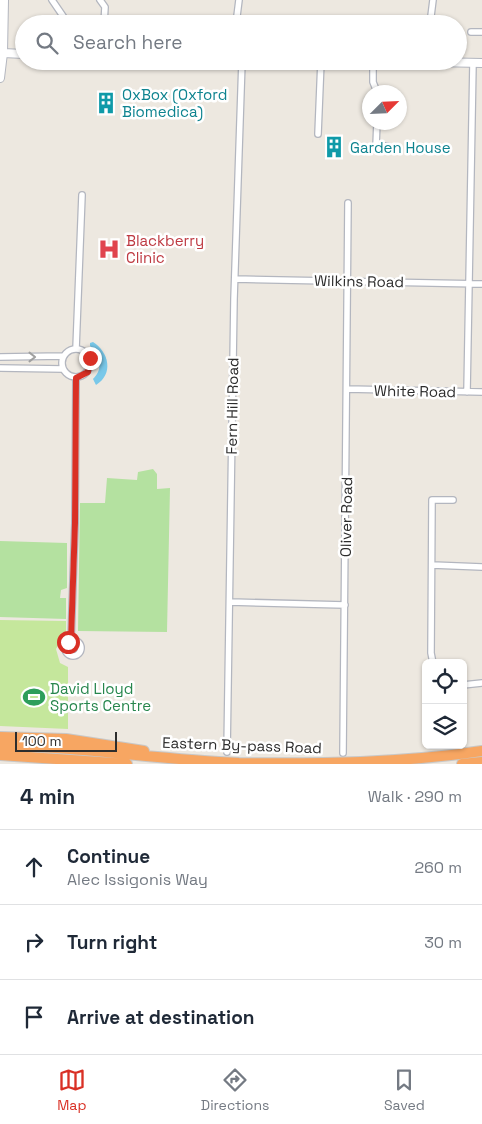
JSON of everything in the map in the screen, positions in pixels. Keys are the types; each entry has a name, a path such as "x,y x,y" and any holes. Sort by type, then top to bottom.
{"highway":[{"path":"0,737 66,739 127,747 161,758"},
{"name":"Eastern By-pass Road","path":"0,746 240,764 337,764 441,757 482,751"},
{"path":"0,755 127,764"},
{"path":"462,764 482,762"}],"main road":[{"path":"0,78 3,53 4,0"},
{"path":"3,53 15,54"},
{"path":"467,63 482,63"}],"street":[{"path":"52,0 62,15"},
{"path":"100,0 105,6 104,15"},
{"path":"237,15 239,0"},
{"path":"431,15 432,0"},
{"path":"471,32 482,32"},
{"path":"467,392 473,63"},
{"name":"Fern Hill Road","path":"227,752 235,279 242,70"},
{"path":"318,134 321,70"},
{"path":"373,70 374,85"},
{"path":"376,130 376,146 387,146"},
{"path":"76,349 82,195"},
{"name":"Oliver Road","path":"343,753 348,203"},
{"name":"Wilkins Road","path":"235,279 482,284"},
{"path":"0,357 63,356 68,351 76,349 84,351 90,363 88,372 76,378 68,376 63,369 63,356"},
{"path":"0,368 63,369"},
{"path":"71,640 75,514 76,378"},
{"name":"White Road","path":"347,389 482,392"},
{"path":"432,493 432,659"},
{"path":"432,500 453,500"},
{"path":"432,565 482,567"},
{"path":"230,602 345,605"},
{"path":"467,685 482,683"}],"green space":[{"path":"153,469 157,474 157,489 170,488 167,632 78,631 80,503 105,503 107,478 137,480 138,472"},
{"path":"0,541 67,543 67,588 61,590 60,598 66,598 66,619 0,617"},
{"name":"David Lloyd Sports Centre","path":"0,620 66,621 66,632 56,649 60,663 68,667 68,729 0,726"}],"water":[{"path":"93,342 103,351 107,363 105,375 96,385 93,379 100,367 98,358 90,346 90,343"}],"place":[{"name":"OxBox (Oxford Biomedica)","path":"106,103"},
{"name":"Garden House","path":"334,147"},
{"name":"Blackberry Clinic","path":"109,249"},
{"name":"David Lloyd Sports Centre","path":"34,697"}],"route":[{"path":"68,642 71,640 73,595 76,378 88,372 90,358"}]}
